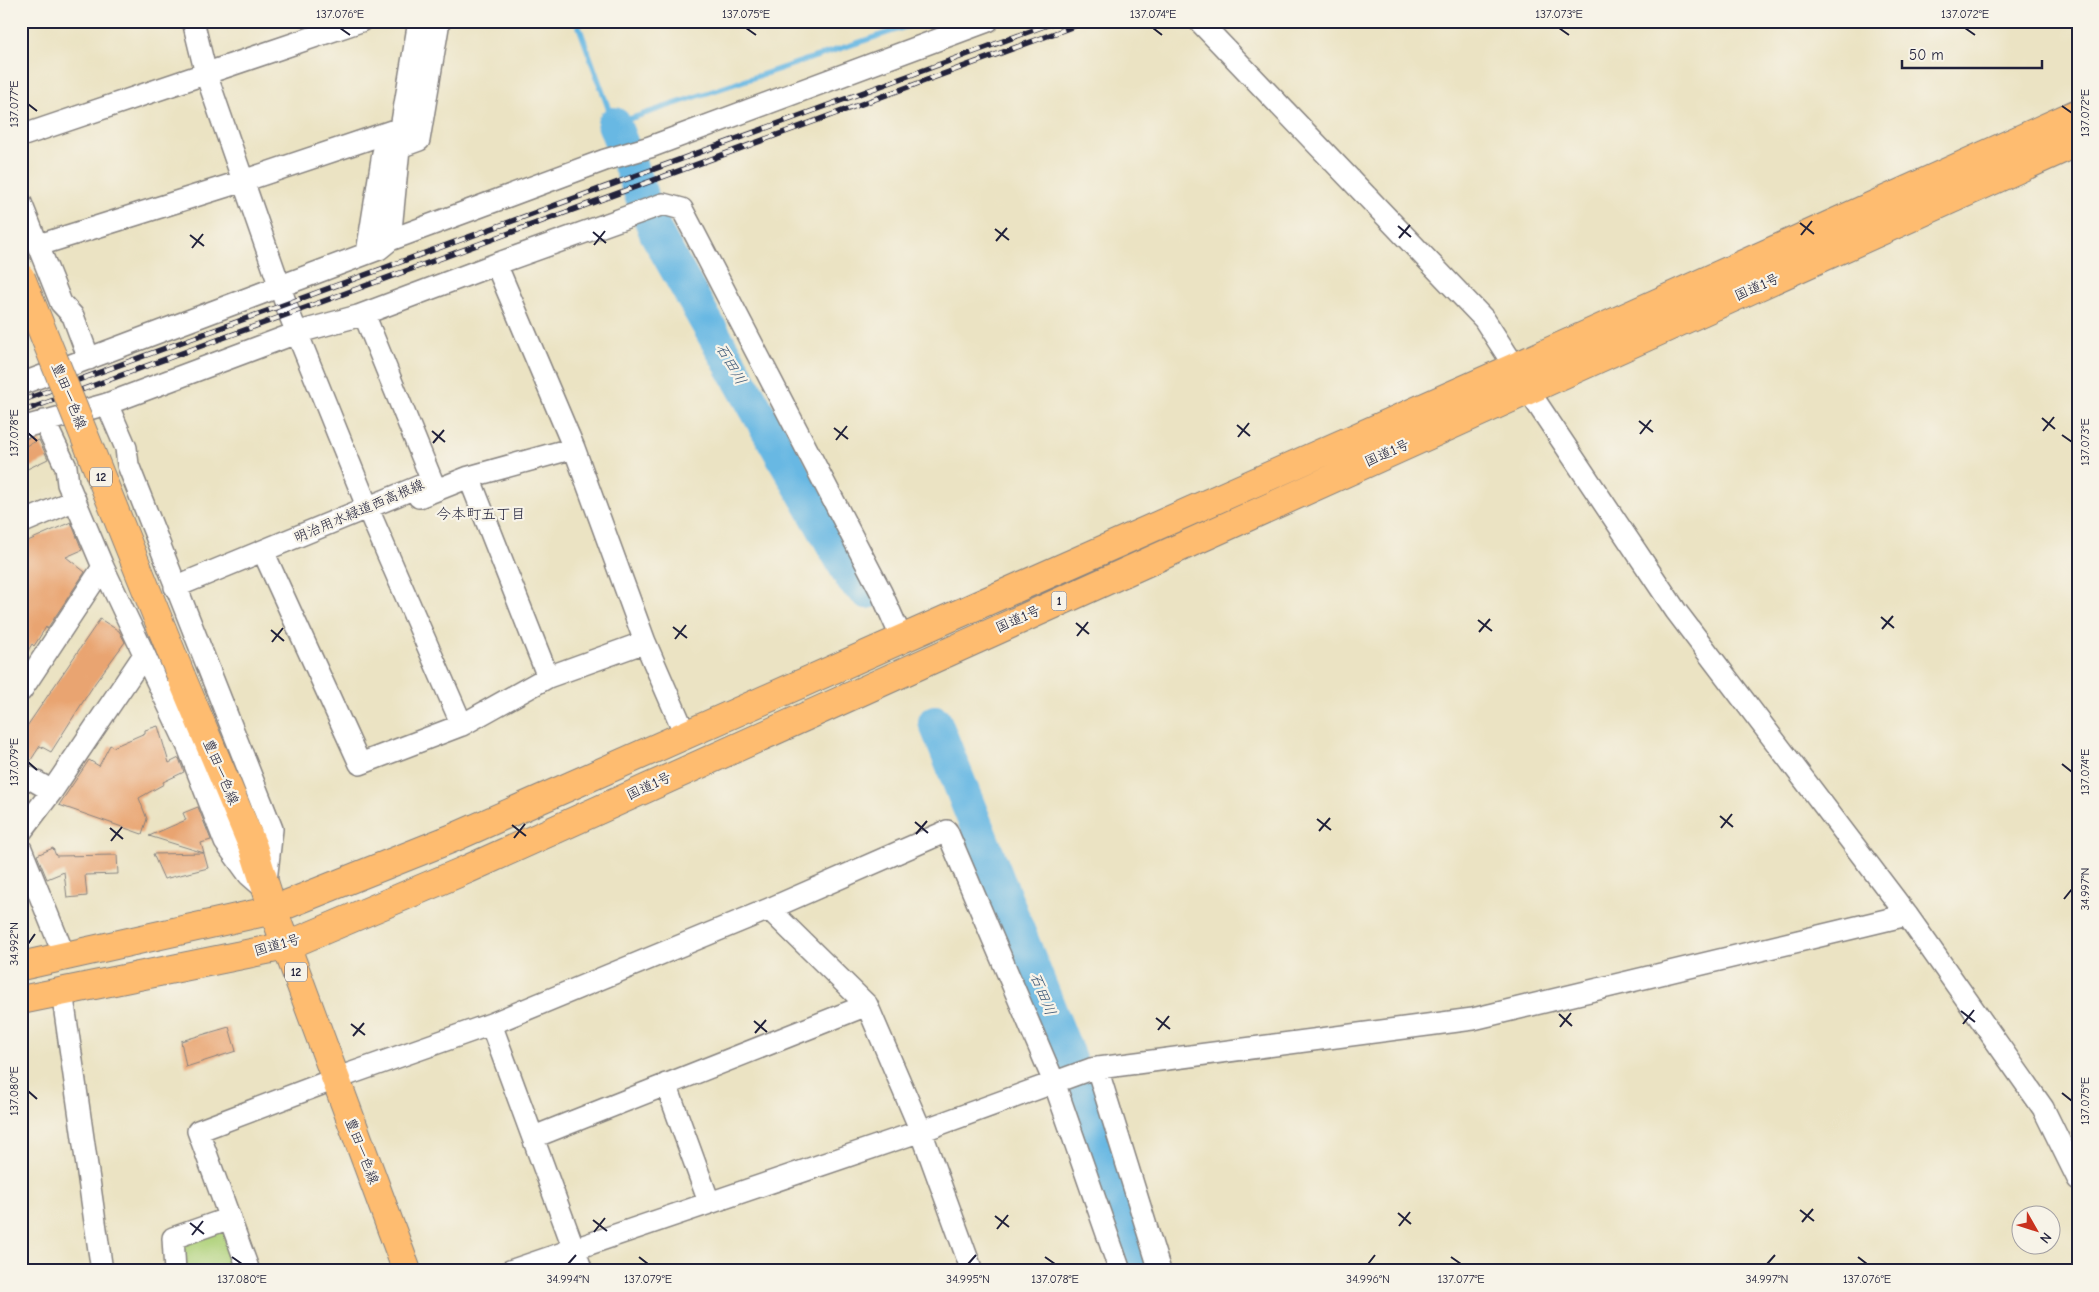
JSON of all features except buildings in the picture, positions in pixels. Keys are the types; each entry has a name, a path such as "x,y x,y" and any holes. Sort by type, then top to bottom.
{"main road":[{"name":"国道1号","path":"21,1000 286,946 468,869 1522,379 2078,113"},
{"name":"国道1号","path":"21,966 269,899 453,838 902,639 1522,379 2078,142"},
{"name":"豊田一色線","path":"21,278 181,676 253,847 286,946 407,1271"}],"street":[{"path":"193,21 206,74 290,313 369,512 462,725"},
{"path":"21,136 361,21"},
{"path":"390,240 400,138 419,21"},
{"path":"39,245 243,181 400,138 419,140 439,21"},
{"path":"22,382 90,359 280,284 379,249 390,240 605,160 650,147 988,21"},
{"path":"1199,21 1484,319 1676,610 1907,915 2043,1108 2078,1179"},
{"path":"367,253 383,153 400,138"},
{"path":"21,203 61,303 73,316 90,359"},
{"path":"21,428 107,404 299,332 364,314 496,264 636,216 663,204 682,209 881,592 902,639"},
{"path":"496,264 574,448 645,642 685,734"},
{"name":"明治用水緑道西高根線","path":"177,591 369,512 432,480 364,314"},
{"path":"107,404 126,448 128,465 272,829 269,899"},
{"path":"44,421 66,467 68,484 103,568 188,747 225,842 269,899"},
{"path":"177,591 267,560 369,512 469,477 574,448"},
{"path":"469,477 548,677"},
{"path":"21,523 75,500"},
{"path":"267,560 360,764 462,725 548,677 645,642"},
{"path":"21,691 103,568"},
{"path":"21,832 46,788 142,649"},
{"path":"21,773 46,788"},
{"path":"21,813 46,788"},
{"path":"248,1271 198,1131 335,1079 491,1024 768,909 946,831 1057,1080 1120,1271"},
{"path":"21,850 64,955"},
{"path":"768,909 867,1005 921,1131 972,1271"},
{"path":"510,1271 921,1131 1057,1080 1094,1069 1473,1019 1907,915"},
{"path":"62,991 102,1271"},
{"path":"534,1136 867,1005"},
{"path":"491,1024 534,1136 582,1271"},
{"path":"1094,1069 1160,1271"},
{"path":"666,1084 709,1202"},
{"path":"175,1271 173,1238 230,1218"}],"green space":[{"path":"224,1228 240,1271 182,1271 181,1242"}],"waterway":[{"path":"577,21 614,124 923,21"},
{"name":"石田川","path":"614,124 656,233 853,580 867,592"},
{"name":"石田川","path":"935,722 1068,1056 1124,1209 1140,1271"}],"railway":[{"path":"21,401 1058,21"},
{"path":"21,412 1088,21"}],"district":[{"name":"今本町五丁目","path":"481,514"}]}
